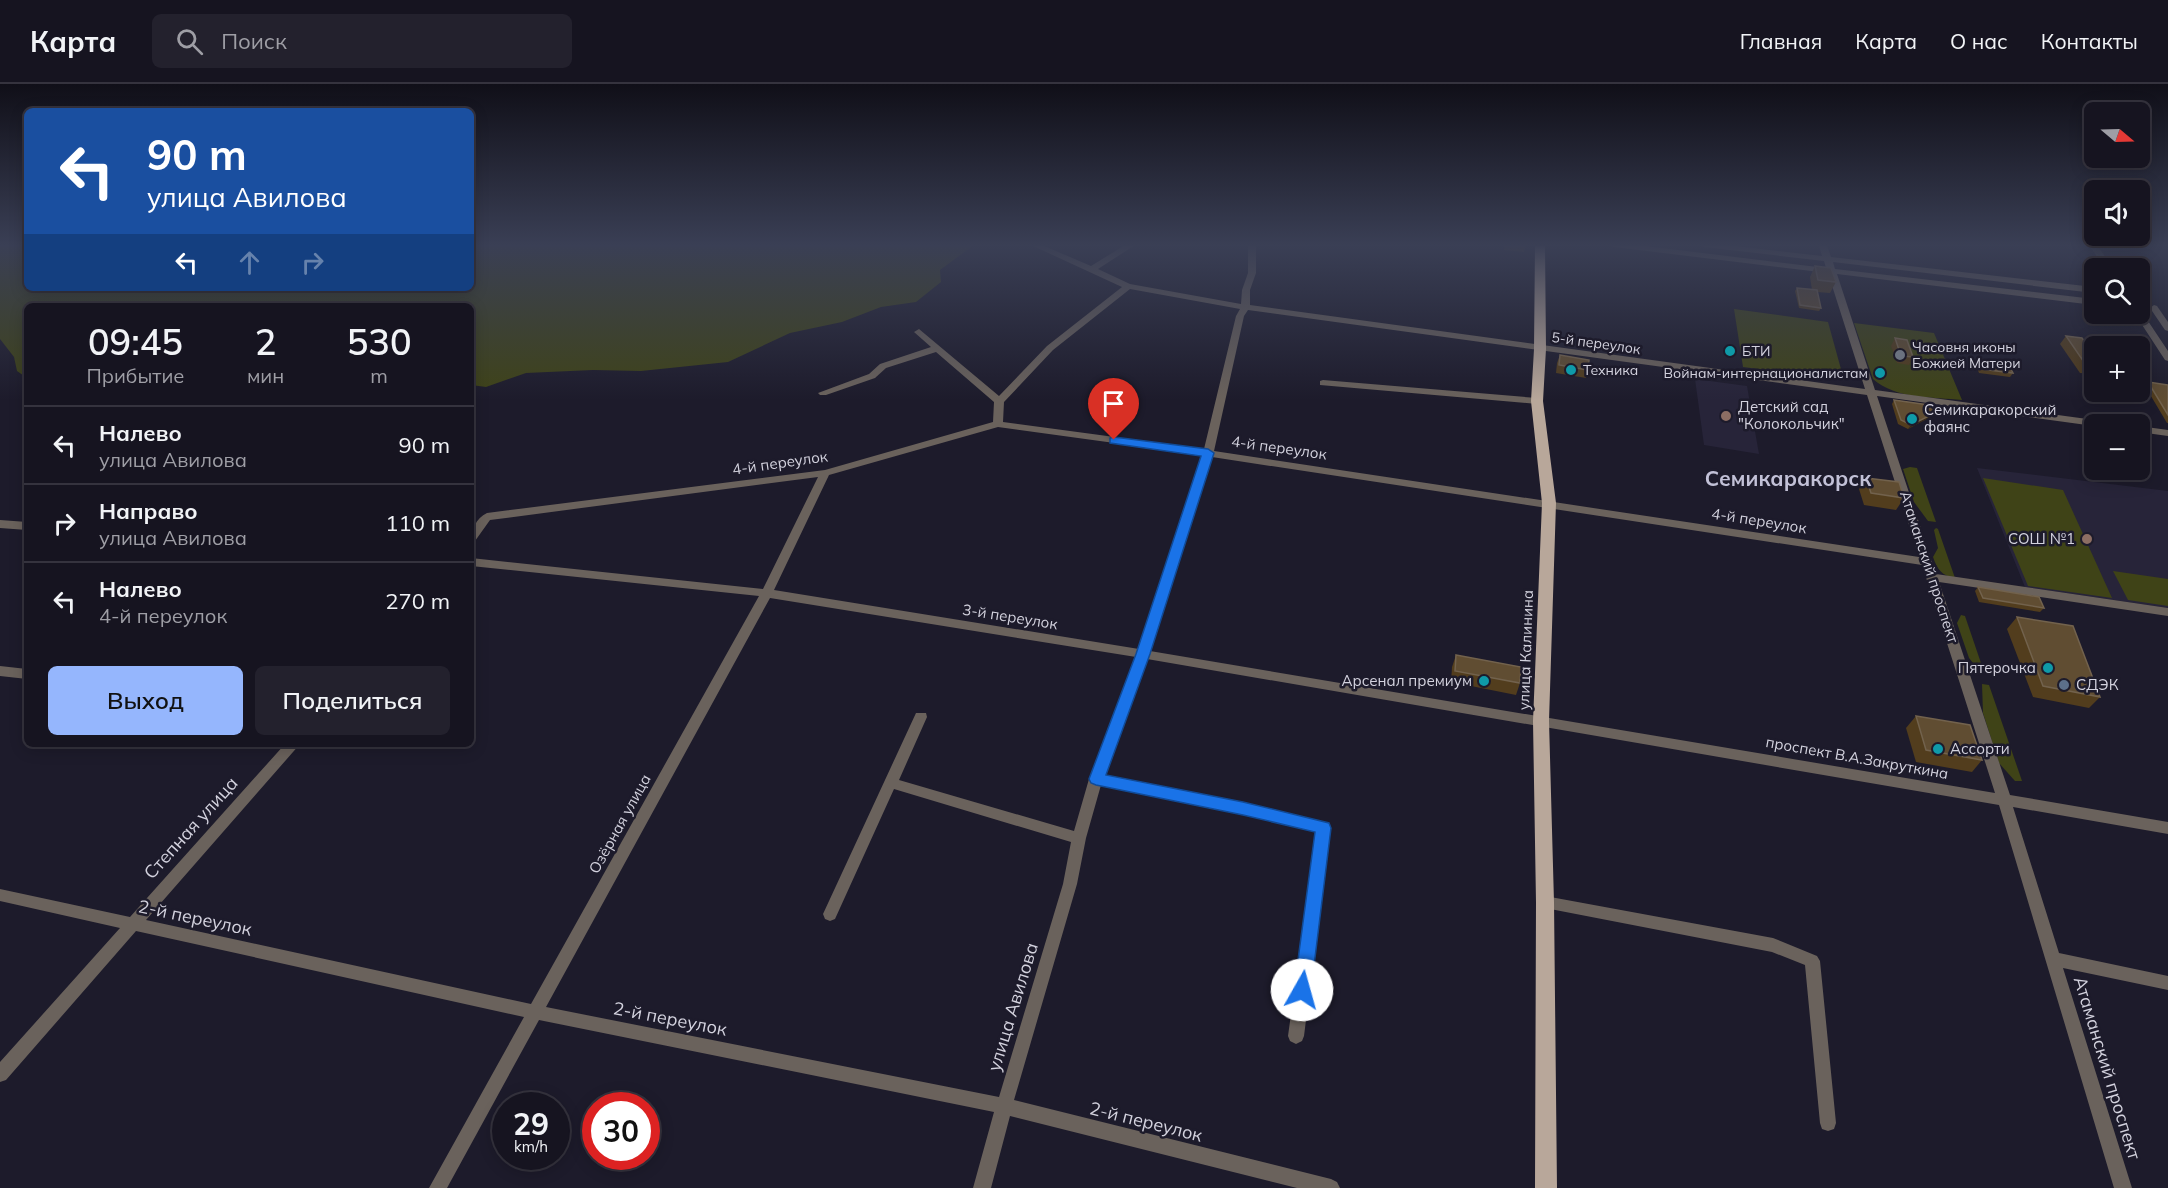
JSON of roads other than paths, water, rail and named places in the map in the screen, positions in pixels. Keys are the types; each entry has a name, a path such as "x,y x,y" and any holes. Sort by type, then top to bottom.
{"main road":[{"name":"улица Калинина","path":"1540,297 1537,400 1549,504 1541,721 1545,902 1546,1188"}],"street":[{"path":"998,424 999,401 1050,348 1115,297"},
{"name":"5-й переулок","path":"1187,297 1540,349 2084,422"},
{"name":"улица Авилова","path":"982,1188 1070,884 1096,779 1143,654 1208,453 1240,316 1245,307 1246,297"},
{"name":"Атаманский проспект","path":"1840,297 2004,799 2123,1188"},
{"path":"2055,297 2084,301"},
{"path":"2154,308 2168,328"},
{"path":"2146,324 2168,358"},
{"path":"919,332 999,401"},
{"path":"823,393 872,376 883,366 938,348"},
{"path":"1323,383 1537,400"},
{"name":"4-й переулок","path":"474,534 487,517 825,473 998,424 1208,453 1927,562"},
{"path":"2150,431 2168,433"},
{"name":"Озёрная улица","path":"438,1188 767,592 825,473"},
{"path":"0,524 24,526"},
{"name":"3-й переулок","path":"474,562 767,592 1541,721"},
{"path":"1932,576 2168,612"},
{"path":"0,671 24,674"},
{"path":"830,915 921,717"},
{"name":"проспект В.А.Закруткина","path":"1541,721 2168,828"},
{"name":"Степная улица","path":"0,1074 290,747"},
{"path":"1096,779 1243,808 1323,828 1296,1036"},
{"path":"891,783 1080,838"},
{"name":"2-й переулок","path":"0,895 535,1012 1004,1106 1331,1188"},
{"path":"1545,902 1773,945 1812,961 1828,1123"},
{"name":"Атаманский проспект","path":"2053,959 2168,983"}],"place":[{"name":"БТИ","path":"1730,351"},
{"name":"Часовня иконы Божией Матери","path":"1900,355"},
{"name":"Техника","path":"1571,370"},
{"name":"Войнам-интернационалистам","path":"1880,373"},
{"name":"Детский сад \"Колокольчик\"","path":"1726,416"},
{"name":"Семикаракорский фаянс","path":"1912,419"},
{"name":"СОШ №1","path":"2087,539"},
{"name":"Пятeрочка","path":"2048,668"},
{"name":"Арсенал премиум","path":"1484,681"},
{"name":"СДЭК","path":"2064,685"},
{"name":"Ассорти","path":"1938,749"}],"district":[{"name":"Семикаракорск","path":"1788,479"}]}
